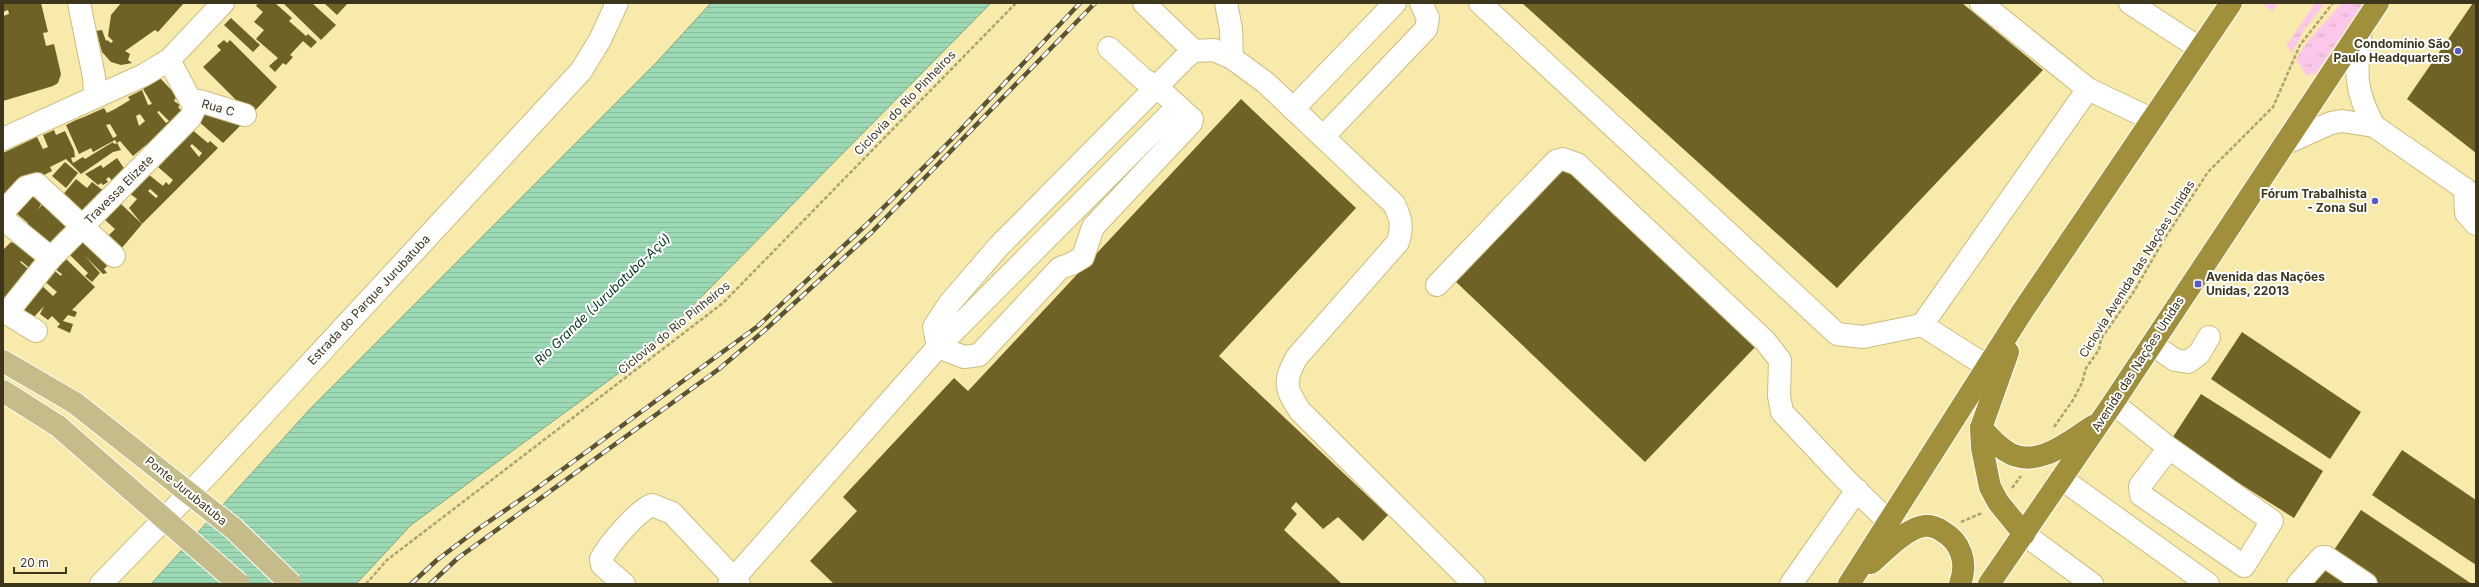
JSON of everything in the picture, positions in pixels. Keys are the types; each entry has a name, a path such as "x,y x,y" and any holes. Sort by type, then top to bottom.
{"highway":[{"path":"1853,579 2022,312 2199,48 2231,3"},
{"name":"Avenida das Nações Unidas","path":"1990,584 2113,403 2378,3"},
{"path":"2022,312 1981,428 1986,470 1998,502 2024,534"},
{"path":"1981,428 2007,452 2017,456 2033,457 2054,451 2100,422"},
{"path":"1853,579 1906,534 1924,526 1938,528 1953,538 1960,545 1963,560 1960,584"}],"main road":[{"name":"Ponte Jurubatuba","path":"3,361 75,403 233,528 291,584"},
{"path":"3,392 58,426 239,584"}],"street":[{"path":"79,3 94,77 94,96"},
{"path":"3,139 94,96 144,75 169,60 223,3"},
{"name":"Estrada do Parque Jurubatuba","path":"101,584 210,472 581,71 600,40 617,3"},
{"path":"1144,3 1194,51"},
{"path":"1226,3 1231,29 1232,58"},
{"path":"1293,109 1395,3"},
{"path":"1323,137 1426,29 1428,18 1421,3"},
{"path":"1480,3 1837,334 1863,337 1922,325 2088,89"},
{"path":"1981,3 2088,89 2151,119"},
{"path":"2130,3 2153,10 2199,48"},
{"path":"2361,29 2356,77 2361,98 2374,126"},
{"path":"938,347 964,357 979,356 1060,268 1072,264 1084,257 1093,227 1191,123 1192,119 1178,106 1157,87 1143,79 1110,48"},
{"path":"938,347 934,327 949,304 999,246 1194,51 1214,50 1232,58 1266,83 1394,204 1401,219 1401,231 1398,242 1297,358 1288,373 1286,387 1300,411 1474,584"},
{"path":"169,60 193,105"},
{"name":"Rua C","path":"193,105 200,101 245,116"},
{"name":"Travessa Elizete","path":"5,312 51,258 190,118 194,110 193,105"},
{"path":"624,584 602,565 601,559 624,530 646,508 652,505 672,513 734,582 825,472 938,347 981,305 1009,273 1071,214 1178,106"},
{"path":"2284,144 2331,122 2342,121 2374,126 2470,185 2466,213 2476,224"},
{"path":"1437,285 1556,161 1563,159 1577,164 1765,341 1780,360 1779,396 1782,412 1890,522"},
{"path":"3,212 26,187 37,184 114,256"},
{"path":"1071,214 1091,232"},
{"path":"3,219 51,258"},
{"path":"5,312 36,331"},
{"path":"1922,325 1988,367"},
{"path":"2152,344 2175,360 2188,362 2199,354 2208,337"},
{"path":"2113,403 2169,448 2272,521 2244,566 2141,495 2140,486 2169,448"},
{"path":"2062,479 2208,584"},
{"path":"1791,584 1857,490"},
{"path":"2024,534 2092,584"},
{"path":"2298,584 2322,557 2326,557 2366,584"}],"path":[{"name":"Ciclovia do Rio Pinheiros","path":"366,584 387,560 723,303 1016,3"},
{"name":"Ciclovia Avenida das Nações Unidas","path":"2053,430 2074,400 2082,383 2086,368 2099,350 2101,339 2133,293 2186,205 2208,172 2273,107 2300,45 2333,3"},
{"path":"1953,538 1958,523 1985,511 1998,502 2010,490 2033,457"}],"green space":[{"path":"2262,3 2278,3 2272,12"},
{"path":"2315,3 2325,3 2303,31 2292,53 2287,45"},
{"path":"2342,3 2363,3 2315,75 2311,73 2307,77 2296,59 2307,42"}],"water":[{"name":"Rio Grande (Jurubatuba-Açú)","path":"711,3 991,3 645,354 411,525 356,584 151,584 310,409 656,63"}],"building":[{"path":"3,3 41,3 48,32 43,33 46,46 54,44 61,74 58,83 53,86 3,101 3,16 9,14 8,10 3,12"},
{"path":"121,3 184,3 158,32 155,30 125,51 130,54 128,60 132,63 121,65 111,62 102,52 96,31 102,30 106,41 107,40 111,43 113,41 108,36 111,15"},
{"path":"258,3 275,3 292,18 289,21 306,36 308,34 317,42 311,48 303,41 290,55 293,57 286,65 283,63 275,72 269,66 278,58 256,39 264,30 254,22 263,12 256,6"},
{"path":"283,3 312,3 336,25 321,40"},
{"path":"324,3 348,3 337,15"},
{"path":"1522,3 1962,3 2043,70 1837,288"},
{"name":"Condomínio São Paulo Headquarters","path":"2473,3 2476,3 2476,153 2407,99"},
{"path":"231,18 260,45 253,52 224,25"},
{"path":"224,40 227,43 230,40 277,87 251,115 203,67 221,50 217,46"},
{"path":"160,78 177,96 174,101 180,105 178,107 184,113 147,147 146,145 133,156 120,141 117,143 115,140 93,152 91,148 79,154 66,125 104,108 107,113 130,100 128,97 142,90 148,105 152,104 143,89","holes":["159,111 169,121 166,123 157,112","140,114 145,121 139,126 136,116","110,124 117,136 113,138 106,125"]},
{"path":"1241,99 1356,208 1219,356 1388,515 1363,541 1338,517 1323,529 1296,502 1291,508 1297,514 1284,530 1342,584 834,584 810,561 857,511 843,497 954,378 968,391"},
{"path":"208,106 247,119 223,143 197,120"},
{"path":"190,128 208,143 210,141 218,148 142,224 129,208 137,199 129,193 148,174 163,186 166,182 169,185 173,180 158,167 164,161 160,157","holes":["192,144 202,153 199,157 190,146","150,189 158,196 156,198 148,191"]},
{"path":"54,130 56,135 65,131 74,150 75,157 71,158 73,163 83,157 85,159 113,142 114,144 117,143 121,150 113,152 81,174 66,159 50,167 52,171 3,195 3,153 37,137 43,149 48,147 43,135"},
{"path":"117,158 126,171 114,183 109,177 106,179 108,182 103,185 101,183 98,185 85,174 101,165 103,168"},
{"path":"65,162 78,173 66,188 52,176"},
{"path":"1568,164 1760,342 1645,462 1454,280"},
{"path":"76,179 87,188 92,182 105,192 84,217 61,197"},
{"path":"34,195 42,202 38,210 46,199 72,226 50,246 23,229 28,223 16,213 27,198"},
{"path":"121,204 142,224 121,249 108,236 115,229 104,219"},
{"path":"84,233 113,260 104,269 107,273 103,274 84,255 100,273 92,282 85,276 88,273 68,253"},
{"path":"11,242 44,257 33,271 21,261 20,262 32,272 9,300 3,296 3,250"},
{"path":"62,255 95,287 72,310 77,312 75,317 68,315 63,321 73,324 70,333 57,327 60,324 52,316 48,320 40,314 44,306 34,317 20,311 39,283 53,296 57,292 42,279 51,268 61,276 62,274 52,267"},
{"path":"2242,332 2361,412 2330,459 2211,379"},
{"path":"2201,394 2323,471 2294,518 2171,440"},
{"path":"2402,450 2476,500 2476,565 2372,495"},
{"path":"2361,510 2472,584 2380,584 2332,553"},
{"path":"2325,560 2360,584 2309,584"}],"railway":[{"path":"411,584 437,560 478,529 533,491 758,326 865,226 951,140 1080,3"},
{"path":"430,584 458,558 719,369 765,330 872,232 1095,3"}],"place":[{"name":"Condomínio São Paulo Headquarters","path":"2458,51"},
{"name":"Fórum Trabalhista - Zona Sul","path":"2375,201"},
{"name":"Avenida das Nações Unidas, 22013","path":"2198,284"}]}
